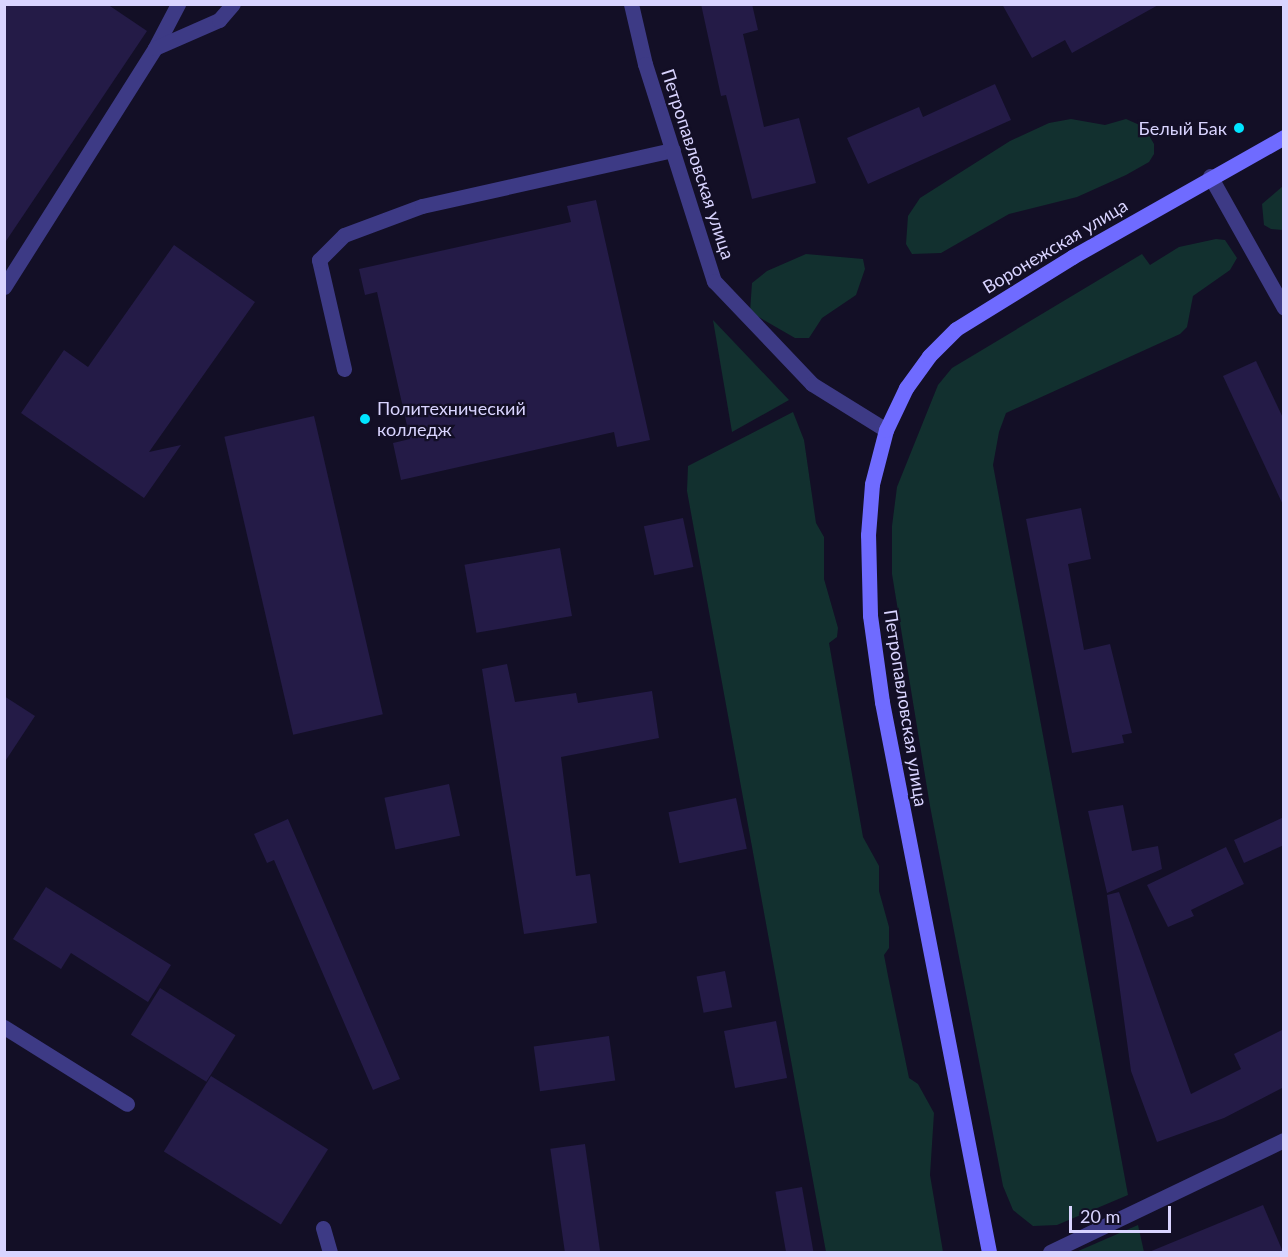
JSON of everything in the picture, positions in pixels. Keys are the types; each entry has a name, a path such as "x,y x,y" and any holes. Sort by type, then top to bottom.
{"main road":[{"name":"Воронежская улица","path":"886,430 906,388 928,356 956,329 1210,177 1284,136"},
{"name":"Петропавловская улица","path":"886,430 872,484 868,524 870,615 882,702 989,1252"}],"street":[{"path":"4,287 155,48 178,4"},
{"path":"155,48 219,20 233,4"},
{"name":"Петропавловская улица","path":"631,4 714,281 812,384 886,430"},
{"path":"344,369 319,260 344,235 422,206 673,150"},
{"path":"1210,177 1284,308"},
{"path":"4,1027 127,1104"},
{"path":"1050,1252 1284,1140"},
{"path":"323,1228 330,1252"}],"green space":[{"path":"1071,119 1105,125 1126,119 1144,127 1154,144 1154,154 1149,162 1126,175 1077,197 1009,214 941,253 912,254 906,244 908,216 920,198 1010,141 1049,123"},
{"path":"1283,186 1283,230 1271,229 1264,225 1262,204"},
{"path":"1216,239 1225,240 1237,258 1230,270 1193,296 1187,327 1180,334 1006,413 999,432 993,465 1128,1195 1057,1225 1033,1226 1013,1210 1003,1186 930,806 892,574 892,526 897,487 938,385 952,368 1142,254 1150,265 1179,247"},
{"path":"806,254 863,259 865,269 856,295 822,318 809,338 795,338 750,312 752,283 767,271"},
{"path":"713,320 789,400 732,432"},
{"path":"793,412 804,440 816,523 824,537 824,579 838,628 837,637 829,643 863,837 879,866 879,891 889,927 889,948 884,955 888,976 909,1078 918,1084 934,1113 930,1175 943,1252 826,1252 687,491 688,466"},
{"path":"1138,1225 1144,1252 1076,1252"}],"building":[{"path":"4,4 107,4 147,31 4,244"},
{"path":"701,4 752,4 758,30 743,34 764,127 799,118 816,183 752,199 726,95 721,96"},
{"path":"1002,4 1160,4 1072,53 1065,40 1032,58"},
{"path":"995,84 1011,120 868,184 847,138 919,107 923,117"},
{"path":"596,200 650,440 617,447 614,432 401,480 393,443 410,439 377,292 365,295 359,269 571,222 567,206"},
{"path":"174,245 255,302 149,452 181,445 144,498 21,413 64,350 88,367"},
{"path":"1256,361 1284,420 1284,507 1223,376"},
{"path":"314,416 383,714 293,735 224,437"},
{"path":"1081,508 1091,559 1068,564 1084,650 1110,644 1132,733 1122,735 1124,743 1072,753 1026,519"},
{"path":"683,518 693,567 654,575 644,526"},
{"path":"560,548 572,616 476,633 464,565"},
{"path":"507,664 515,702 576,693 578,703 652,691 659,738 561,757 576,876 590,874 597,923 524,934 482,669"},
{"path":"4,696 35,716 4,763"},
{"path":"449,784 460,836 395,850 384,798"},
{"path":"736,798 747,849 679,863 669,812"},
{"path":"1123,805 1132,851 1158,846 1162,869 1107,893 1088,811"},
{"path":"1284,817 1284,845 1244,863 1234,840"},
{"path":"288,819 400,1079 373,1090 274,860 267,863 254,834"},
{"path":"1226,847 1244,884 1191,910 1194,916 1168,927 1147,885"},
{"path":"46,887 171,965 148,1002 71,953 61,969 13,939"},
{"path":"1119,892 1191,1094 1241,1069 1234,1054 1284,1029 1284,1087 1224,1118 1157,1142 1131,1071 1107,895"},
{"path":"725,971 732,1007 704,1013 697,977"},
{"path":"160,988 235,1035 206,1082 131,1035"},
{"path":"776,1021 787,1078 735,1088 724,1031"},
{"path":"609,1036 615,1081 540,1091 534,1047"},
{"path":"211,1076 328,1149 281,1225 164,1151"},
{"path":"585,1144 600,1252 565,1252 550,1149"},
{"path":"802,1187 813,1252 786,1252 775,1192"},
{"path":"1263,1205 1283,1252 1149,1252"}],"place":[{"name":"Белый Бак","path":"1239,128"},
{"name":"Политехнический колледж","path":"365,419"}]}
